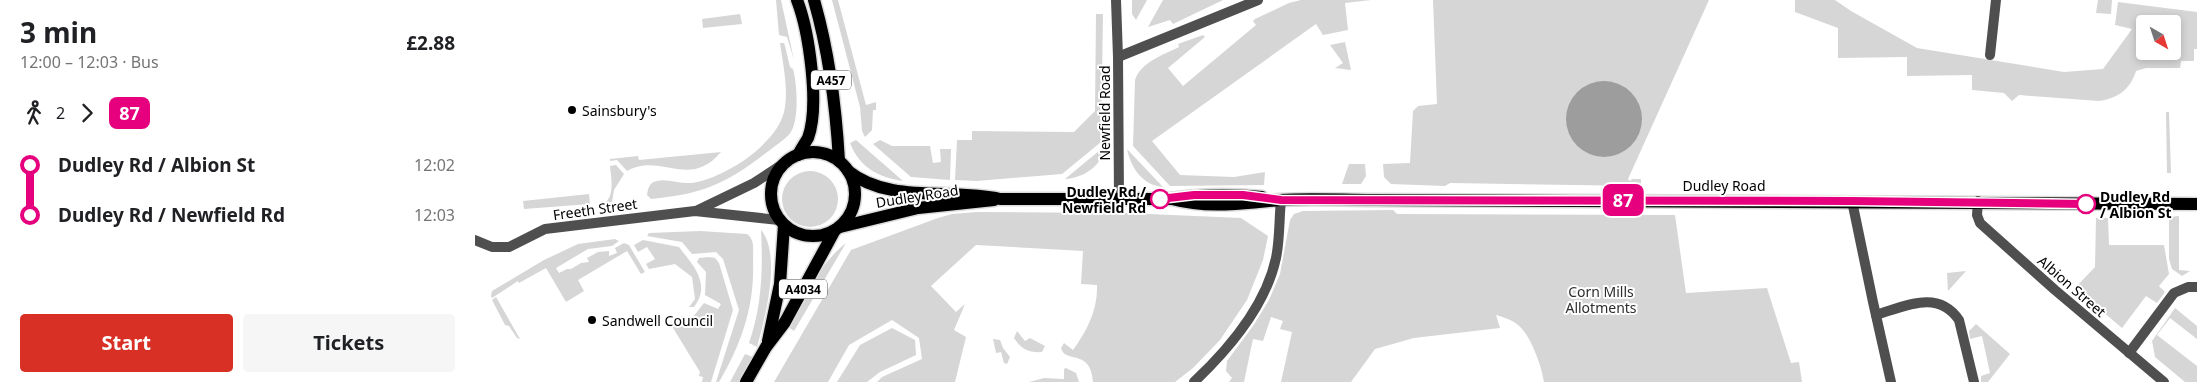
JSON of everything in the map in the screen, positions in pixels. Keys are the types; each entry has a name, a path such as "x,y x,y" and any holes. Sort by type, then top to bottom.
{"main road":[{"name":"A457","path":"797,0 810,57 812,101 808,137 798,155"},
{"name":"A457","path":"814,0 824,32 843,166 854,182 855,199 849,216 837,228"},
{"path":"837,228 820,236 808,236 794,232 782,222 770,200 775,176 785,162 798,155 818,152 829,155 843,166"},
{"name":"Dudley Road","path":"843,166 863,181 894,190 918,193 978,194 1000,199 1119,200 1172,199 1194,195 1243,195 1281,200 2197,204"},
{"name":"Dudley Road","path":"837,228 918,208 982,203 1000,199"},
{"name":"A4034","path":"767,347 780,284 782,222"},
{"name":"A4034","path":"746,382 785,322 837,228"}],"street":[{"name":"Newfield Road","path":"1115,0 1118,57 1117,142 1119,200"},
{"name":"Newfield Road","path":"1118,57 1258,0"},
{"path":"1989,55 1996,0"},
{"name":"Freeth Street","path":"695,211 754,183 785,162"},
{"path":"1195,382 1234,339 1264,290 1277,256 1281,200"},
{"path":"1852,201 1891,382"},
{"name":"Albion Street","path":"1978,202 1977,215 1980,223 2055,290 2164,382"},
{"name":"Freeth Street","path":"475,240 492,246 509,247 545,229 695,211 782,222"},
{"path":"2129,352 2174,293 2188,287 2197,287"},
{"path":"1876,315 1926,302 1937,302 1944,305 1959,320 1974,382"}],"green space":[{"path":"776,0 781,0 794,60 787,37 779,35"},
{"path":"832,0 838,0 866,105 876,102 876,110 873,110 872,130 865,137 862,131 860,107"},
{"path":"1132,0 1147,0 1136,20 1132,14"},
{"path":"1163,0 1223,0 1173,24 1170,20 1148,27"},
{"path":"1301,0 1371,0 1345,3 1348,30 1323,35 1316,24 1152,141 1180,175 1234,177 1265,172 1264,185 1170,186 1133,146 1135,80 1142,68 1153,60 1179,47 1178,44 1203,35 1205,37 1168,68 1183,86 1256,25 1253,21 1255,19 1289,3"},
{"path":"1433,0 1709,0 1628,179 1630,181 1632,179 1641,179 1641,186 1450,183 1445,186 1391,184 1384,177 1383,164 1410,163 1413,111 1418,106 1437,104"},
{"path":"1795,0 1835,0 1917,48 2064,72 2103,69 2132,29 2115,25 2118,2 2197,12 2197,49 2194,49 2194,61 2181,61 2180,68 2146,68 2136,71 2127,88 2106,100 2019,95 2012,101 2004,93 1972,90 1972,75 1907,76 1907,57 1838,58 1838,28 1795,12"},
{"path":"2098,0 2112,0 2111,14 2096,13"},
{"path":"740,14 742,24 703,28 702,19"},
{"path":"1096,14 1103,14 1101,142 1062,174 977,181 955,180 957,140 972,140 972,131 1074,132 1095,111"},
{"path":"1345,42 1351,70 1335,68 1343,63 1330,45"},
{"path":"780,43 784,43 796,82 796,117 790,133 782,141 728,179 686,194 651,199 647,193 652,183 665,180 691,183 718,175 747,158 771,136 784,112 786,95"},
{"path":"2166,112 2169,112 2171,173 2167,173"},
{"path":"856,140 903,181 878,174 865,165 854,152 850,143"},
{"path":"880,140 892,146 930,146 933,163 941,162 940,149 951,149 950,180 911,177 873,144"},
{"path":"1105,146 1101,159 1096,165 1079,176 1065,179"},
{"path":"1127,149 1163,187 1156,186 1143,179 1131,163"},
{"path":"721,152 709,163 698,168 686,170 652,165 639,166 627,171 617,160 610,161 610,159 638,156 639,160"},
{"path":"1349,164 1365,164 1366,176 1361,184 1342,184"},
{"path":"616,165 624,174 614,190 612,202 605,203 611,191 610,166"},
{"path":"804,171 816,171 826,175 834,183 838,199 834,215 826,223 816,227 804,227 794,223 786,215 782,205 782,193 786,183 794,175"},
{"path":"589,194 590,204 524,209 523,201"},
{"name":"Corn Mills Allotments","path":"1393,210 1397,214 1675,215 1686,293 1767,288 1791,363 1799,362 1802,382 1544,382 1535,351 1522,329 1511,320 1496,315 1500,328 1414,338 1375,349 1351,382 1281,382 1292,332 1280,329 1283,321 1271,317 1263,341 1253,339 1244,382 1229,382 1232,378 1226,371 1227,361 1253,326 1269,300 1280,274 1290,220 1294,214 1303,211"},
{"path":"977,212 1126,213 1241,218 1268,236 1263,260 1247,300 1220,340 1193,368 1175,382 1093,382 1088,365 1078,358 1063,353 1061,348 1064,343 1073,350 1078,343 1091,319 1096,303 1097,285 1081,284 1083,251 976,245 931,286 956,312 965,304 954,330 966,337 955,382 877,382 882,377 922,359 919,338 892,320 849,345 828,382 774,382 851,250 938,218 952,214"},
{"path":"2179,216 2179,270 2190,271 2182,276 2172,269 2169,259 2169,217"},
{"path":"2096,218 2108,218 2109,245 2164,245 2169,274 2159,286 2165,292 2157,303 2146,296 2122,328 2075,288 2095,267"},
{"path":"761,230 767,241 771,270 767,304 757,347 749,343 757,315 761,287"},
{"path":"700,231 747,234 750,236 753,245 752,292 749,308 734,353 719,382 716,382 739,310 723,259 716,252 692,254 682,242 647,236 649,233"},
{"path":"615,239 619,241 612,246 588,249 556,268 559,273 571,269 581,263 589,262 587,258 598,252 609,251 609,256 617,253 615,248 624,243 629,245 645,272 641,274 627,251 578,280 584,291 566,302 546,268 519,283 518,281 492,298 491,296 492,291 544,260 578,244"},
{"path":"643,240 679,247 689,260 701,282 699,299 694,307 689,307 695,299 692,277 675,264 649,269 646,264 655,259 647,247 638,252 634,245"},
{"path":"846,243 794,331 788,327 813,282 836,251"},
{"path":"699,258 715,258 719,263 733,310 711,382 702,382 703,377 699,376 700,372 670,323 682,316 689,322 704,303 718,309 721,304 705,295 706,272 697,262"},
{"path":"1966,271 1948,291 1947,273"},
{"path":"496,297 520,339 517,338 509,326 505,325 492,300"},
{"path":"2175,308 2197,326 2197,339 2170,318 2157,335 2197,366 2197,382 2185,382 2155,357 2152,341"},
{"path":"1976,324 2010,354 1988,382 1981,382 1981,376 1990,373 1982,336 1970,339 1969,331"},
{"path":"892,328 915,340 916,355 880,372 867,382 837,382 860,345"},
{"path":"1017,331 1025,341 1030,338 1045,346 1042,352 1029,351 1019,345 1014,338"},
{"path":"993,339 1000,340 1010,357 1007,364 1004,363 1001,352 996,353"},
{"path":"745,354 753,357 739,382 730,382"},
{"path":"1066,368 1076,373 1079,382 1029,382 1044,378 1064,379 1064,369"}],"shaded area":[{"path":"1604,81 1618,84 1631,92 1639,105 1642,119 1639,133 1631,146 1618,154 1604,157 1590,154 1577,146 1569,133 1566,119 1569,105 1577,92 1590,84"}],"bus line":[{"name":"87","path":"1160,199 1194,195 1243,195 1281,200 1852,201 2086,204"}],"place":[{"name":"Sainsbury's","path":"572,110"},
{"name":"Dudley Rd / Newfield Rd","path":"1160,199"},
{"name":"Dudley Rd / Albion St","path":"2086,204"},
{"name":"Sandwell Council","path":"592,320"}]}
